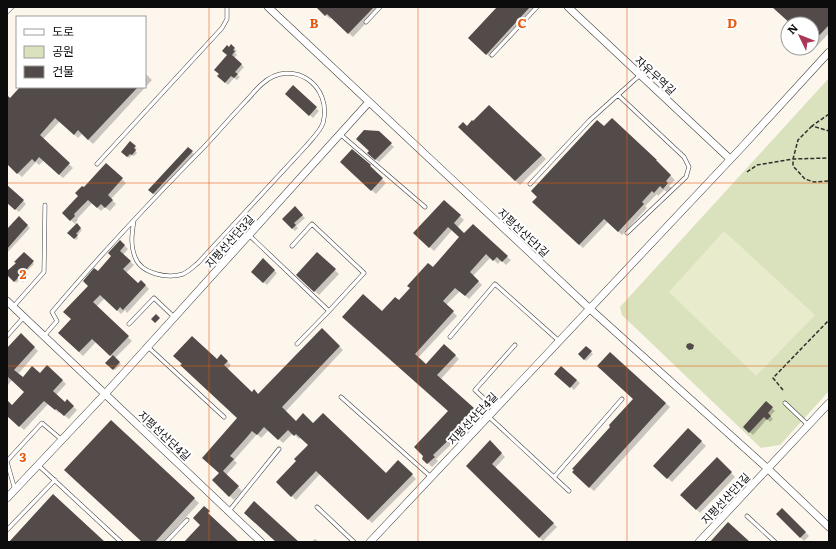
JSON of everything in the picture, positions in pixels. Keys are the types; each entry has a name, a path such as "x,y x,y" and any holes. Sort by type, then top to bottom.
{"street":[{"name":"지평선산단1길","path":"268,7 589,308 768,469 829,527"},
{"name":"자유무역길","path":"568,7 730,159"},
{"path":"589,308 829,52"},
{"name":"지평선산단3길","path":"7,498 105,394 369,102"},
{"path":"10,304 105,394"},
{"name":"지평선산단4길","path":"370,542 589,308"},
{"name":"지평선산단4길","path":"105,394 261,542"},
{"name":"지평선산단1길","path":"699,542 829,403"}],"lane":[{"path":"7,12 12,7"},
{"path":"97,164 222,28 227,19 227,7"},
{"path":"366,22 380,7"},
{"path":"492,55 537,7"},
{"path":"44,336 57,321 52,312 107,249 134,220 262,83 275,75 290,72 304,76 316,87 323,99 325,111 323,125 307,145 198,264 184,274 171,277 161,276 142,267 135,259 132,250 131,240 134,220"},
{"path":"530,184 590,120 640,75"},
{"path":"618,95 684,157 689,167 686,176 627,233"},
{"path":"340,134 425,207"},
{"path":"10,304 44,272 45,205"},
{"path":"292,246 312,224 364,273 297,344"},
{"path":"248,235 329,311"},
{"path":"450,337 495,284 559,341"},
{"path":"129,324 154,298 174,317"},
{"path":"7,336 24,317"},
{"path":"495,409 475,390 515,345"},
{"path":"148,346 224,417"},
{"path":"341,397 431,477"},
{"path":"554,477 622,399"},
{"path":"785,403 808,425"},
{"path":"488,416 569,491"},
{"path":"15,490 7,462 42,423 62,440"},
{"path":"229,511 279,449"},
{"path":"38,465 121,542"},
{"path":"7,530 55,480"},
{"path":"317,507 354,542"},
{"path":"747,516 775,542"},
{"path":"166,542 187,520"}],"path":[{"path":"829,114 812,126 798,140 793,159 793,166 805,179 814,182 829,181"},
{"path":"812,126 829,131"},
{"path":"747,172 757,165 793,159 829,158"},
{"path":"783,390 773,378 829,320"}],"green space":[{"path":"829,78 829,391 780,445 761,448 622,315 620,307"},
{"path":"724,231 815,315 756,376 669,292"}],"building":[{"path":"316,7 374,7 348,34 327,14 325,16"},
{"path":"497,7 530,7 486,55 468,38"},
{"path":"772,7 829,7 829,25 820,35 820,16 782,16"},
{"path":"231,44 235,48 232,55 242,64 235,72 238,74 234,78 231,76 225,83 217,76 219,74 214,70 227,55 222,51 227,45 229,47"},
{"path":"293,85 317,107 309,116 285,94"},
{"path":"19,88 137,88 88,140 78,130 74,135 55,118 40,135 70,163 59,175 39,157 35,162 32,159 17,174 7,164 7,95 10,98"},
{"path":"489,105 542,155 515,181 458,127 463,122 467,126"},
{"path":"612,118 671,175 666,181 668,183 663,189 660,186 654,193 652,191 642,202 644,204 618,232 604,219 579,245 532,202 537,197 531,191 597,120 604,126"},
{"path":"364,130 379,131 392,143 375,160 367,153 369,151 356,139"},
{"path":"130,141 136,146 134,148 136,150 132,155 130,154 127,157 121,152"},
{"path":"188,147 193,151 153,194 148,190"},
{"path":"352,149 371,165 370,166 383,178 371,191 340,162"},
{"path":"106,163 123,178 108,195 113,200 105,208 101,204 97,208 88,200 74,214 75,216 70,221 62,213 78,196 75,193 82,186 84,187"},
{"path":"7,185 24,200 15,210 7,203"},
{"path":"444,200 461,215 454,223 464,233 473,224 508,256 502,262 497,257 493,261 486,254 470,272 479,281 465,296 455,288 443,301 454,311 415,354 426,364 444,344 456,355 437,375 474,408 459,425 461,428 433,455 435,457 427,464 422,459 423,456 414,447 448,411 342,317 363,294 382,311 395,297 399,300 410,288 407,286 428,263 433,267 459,237 448,227 429,248 413,233"},
{"path":"295,206 303,215 294,223 296,225 292,229 282,219"},
{"path":"19,216 28,225 7,249 7,229"},
{"path":"77,223 81,228 76,234 78,235 74,239 67,233"},
{"path":"120,240 125,245 120,251 131,261 123,269 138,283 141,280 146,285 123,310 120,307 117,311 100,295 93,302 129,336 110,356 92,339 79,352 58,333 71,319 63,312 88,286 83,281 94,268 98,271 111,256 108,253"},
{"path":"24,252 34,261 25,271 28,274 20,281 18,278 14,282 7,275 7,271 16,263 14,262"},
{"path":"317,252 336,269 314,292 296,275"},
{"path":"263,258 275,270 263,283 251,272"},
{"path":"156,314 160,318 155,323 151,319"},
{"path":"322,328 340,346 282,407 296,421 303,413 313,423 323,413 386,473 398,460 413,474 368,520 316,471 291,497 276,482 296,461 294,459 308,445 296,434 294,436 288,430 278,440 264,427 257,435 252,431 230,456 234,459 223,471 239,486 229,497 212,480 219,473 202,458 237,418 180,365 182,364 173,356 192,336 217,359 221,354 228,361 224,365 252,392 254,389 258,394"},
{"path":"21,333 35,347 14,370 23,377 32,366 40,373 47,365 63,380 53,391 65,402 67,399 74,406 64,416 44,401 19,427 7,416 7,400 12,405 24,392 7,376 7,348"},
{"path":"690,343 694,345 693,349 689,350 686,347 687,344"},
{"path":"586,346 592,351 584,360 578,354"},
{"path":"610,352 666,403 589,488 572,472 574,470 572,469 633,399 597,366"},
{"path":"113,355 120,362 113,370 105,363"},
{"path":"561,366 577,380 570,388 554,374"},
{"path":"766,401 773,407 768,413 771,416 767,420 764,417 749,433 743,427"},
{"path":"111,420 195,498 155,542 142,542 64,470"},
{"path":"688,428 702,441 667,479 653,466"},
{"path":"490,440 502,453 492,464 554,523 539,538 466,466"},
{"path":"717,457 732,472 696,510 680,495"},
{"path":"53,494 105,542 9,542"},
{"path":"254,501 299,542 276,542 244,513"},
{"path":"204,506 210,511 208,513 239,542 184,542 200,525 193,518"},
{"path":"782,508 806,532 800,538 776,514"},
{"path":"728,522 750,542 710,542"}]}
